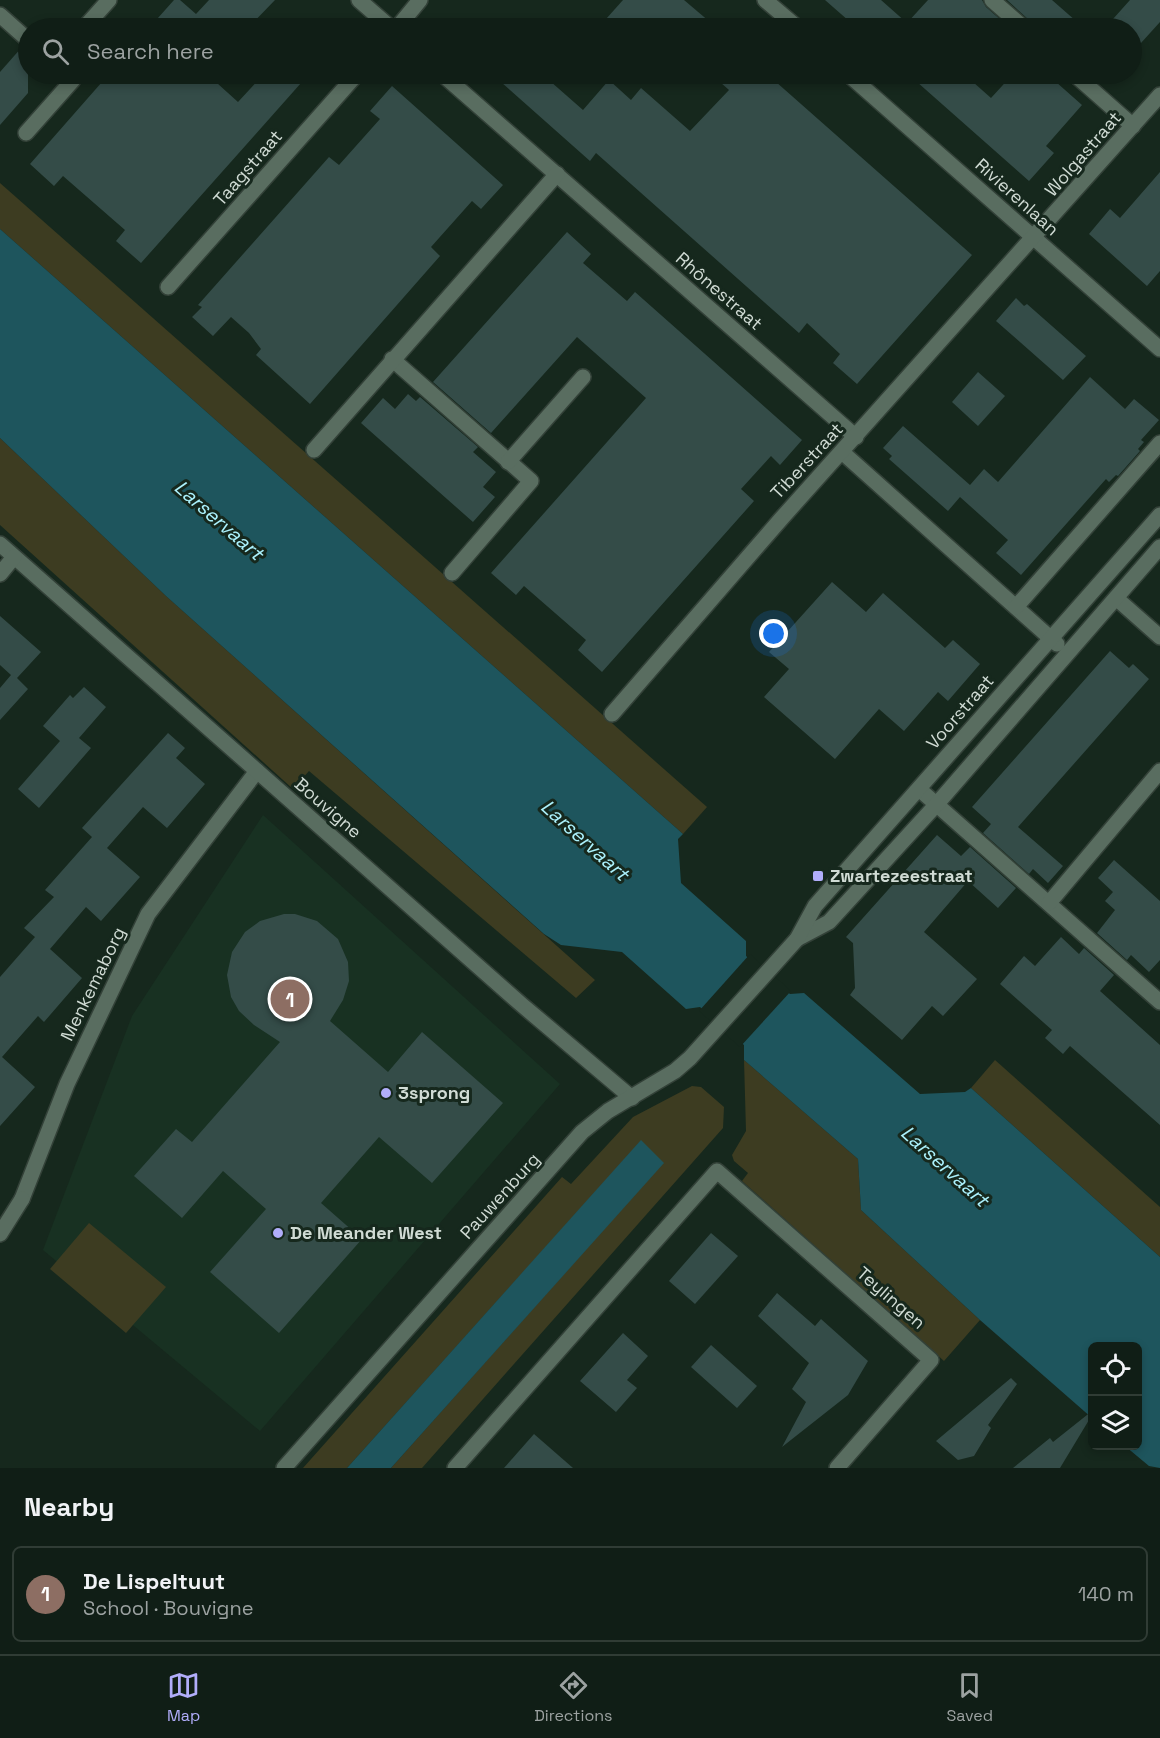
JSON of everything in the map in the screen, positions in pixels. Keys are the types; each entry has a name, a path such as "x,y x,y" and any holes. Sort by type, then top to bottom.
{"street":[{"path":"93,18 109,0"},
{"path":"359,0 380,18"},
{"path":"405,18 420,0"},
{"path":"765,0 786,18"},
{"path":"992,0 1013,18"},
{"path":"0,15 18,31"},
{"path":"26,133 69,84"},
{"name":"Taagstraat","path":"168,287 348,84"},
{"name":"Rhônestraat","path":"454,84 856,437"},
{"name":"Rivierenlaan","path":"859,84 1160,350"},
{"path":"1085,84 1133,126"},
{"name":"Wolgastraat","path":"1034,238 1160,95"},
{"path":"314,450 557,174"},
{"name":"Tiberstraat","path":"612,714 1034,238"},
{"path":"392,359 531,481 452,573"},
{"path":"508,462 583,377"},
{"path":"1016,607 1160,443"},
{"path":"842,452 1066,652"},
{"name":"Voorstraat","path":"719,1028 797,939 815,906 1160,515"},
{"name":"Bouvigne","path":"0,544 522,1005 632,1098"},
{"name":"Voorstraat","path":"797,939 829,922 936,805 1066,652 1160,547"},
{"path":"0,574 14,557"},
{"path":"1116,598 1160,637"},
{"name":"Menkemaborg","path":"0,1234 22,1199 67,1084 148,914 257,771"},
{"path":"1049,903 1160,771"},
{"path":"919,789 1160,1002"},
{"name":"Pauwenburg","path":"284,1468 582,1132 608,1111 675,1071 719,1028"},
{"name":"Teylingen","path":"455,1468 717,1171 931,1360 837,1468"}],"shaded area":[{"path":"0,183 707,807 683,834 0,229"},
{"path":"0,438 166,596 595,980 576,998 309,771 293,789 0,525"},
{"path":"263,815 560,1084 260,1431 43,1250 132,1016"},
{"path":"744,1060 858,1159 861,1210 980,1320 944,1361 742,1181 748,1173 734,1161 732,1155 746,1131"},
{"path":"995,1060 1160,1207 1160,1257 971,1088"},
{"path":"692,1086 701,1087 724,1107 723,1128 422,1468 391,1468 663,1163 641,1141 347,1468 303,1468 562,1177 571,1184 633,1117"},
{"path":"89,1223 166,1287 126,1333 50,1269"}],"water":[{"name":"Larservaart","path":"0,229 683,834 678,839 681,883 746,941 746,956 790,994 804,993 920,1094 965,1092 971,1088 1160,1257 1160,1468 1149,1466 1130,1450 1142,1450 1142,1342 1088,1342 1088,1414 980,1320 861,1210 858,1159 744,1060 744,1045 700,1007 686,1009 622,952 561,945 544,934 166,596 0,438"},
{"path":"641,1140 664,1163 391,1468 347,1468"}],"pier":[{"path":"750,954 791,991 740,1047 699,1011"}],"building":[{"path":"174,0 180,0 196,14 209,0 275,0 258,18 158,18"},
{"path":"623,0 684,0 705,18 607,18"},
{"path":"825,0 881,0 901,18 846,18"},
{"path":"928,0 982,0 999,18 912,18"},
{"path":"1007,0 1052,0 1073,18 1027,18"},
{"path":"1130,0 1160,0 1160,22 1142,42 1142,18 1114,18"},
{"path":"18,52 18,84 28,84 28,93 0,125 0,72"},
{"path":"100,84 218,84 238,102 255,84 300,84 141,263 116,241 125,230 63,176 54,186 30,164"},
{"path":"503,84 553,84 583,110 606,84 613,84 631,100 641,88 690,131 729,90 722,84 778,84 972,255 857,384 833,363 840,354 807,323 799,333 596,153 590,161"},
{"path":"919,84 975,84 991,98 1004,84 1058,84 1082,105 1046,146 1054,153 1029,181"},
{"path":"392,86 503,185 481,209 472,201 431,247 440,256 310,404 256,355 261,349 249,333 231,317 213,336 192,317 202,307 198,305 329,157 339,165 380,119 370,111"},
{"path":"1160,172 1160,271 1147,286 1089,234 1110,209 1120,218"},
{"path":"567,232 591,254 583,263 627,301 635,292 802,440 780,465 771,456 741,489 754,501 602,672 578,650 586,640 524,586 516,595 491,573 646,398 577,337 491,433 433,382"},
{"path":"1016,298 1024,306 1027,304 1086,356 1063,380 996,321"},
{"path":"978,372 1005,396 978,426 952,402"},
{"path":"1090,377 1125,409 1134,399 1159,420 1141,440 1144,442 1138,449 1140,451 1118,476 1116,475 1109,482 1106,479 1021,575 996,553 1008,540 960,497 948,511 889,459 892,456 883,448 903,426 970,485 984,469 998,482"},
{"path":"408,394 416,401 420,397 478,447 473,452 496,472 483,487 495,497 473,522 361,423 383,398 395,409"},
{"path":"832,582 866,612 883,593 945,648 953,640 980,664 948,701 938,692 904,731 879,709 835,759 764,697 789,669 769,652"},
{"path":"0,616 41,652 17,678 28,689 0,720 0,688 11,675 0,665"},
{"path":"1110,651 1129,668 1133,664 1149,679 1018,827 1063,866 1048,883 1033,869 1029,874 983,833 991,824 972,807"},
{"path":"84,687 106,707 79,738 91,748 39,808 18,789 60,741 43,726 70,695 73,698"},
{"path":"168,733 185,748 176,758 205,784 167,828 143,807 107,848 140,877 101,921 86,907 50,949 82,978 44,1022 38,1016 2,1057 35,1087 0,1126 0,977 35,937 24,928 54,897 45,890 92,837 82,828"},
{"path":"937,835 961,856 970,847 1016,888 998,908 968,881 924,932 977,979 943,1016 932,1006 902,1040 850,995 855,988 853,943 846,937"},
{"path":"1114,860 1160,901 1160,960 1149,972 1131,955 1127,960 1097,933 1115,910 1105,901 1113,892 1098,878"},
{"path":"284,914 295,914 317,921 338,939 348,962 349,981 343,1000 330,1021 388,1072 422,1032 503,1103 432,1183 379,1137 321,1203 362,1239 279,1333 210,1272 266,1209 223,1171 182,1218 134,1176 176,1129 192,1142 280,1042 254,1025 239,1011 231,997 227,975 232,952 245,932 260,921"},
{"path":"1061,937 1079,954 1084,948 1114,975 1100,991 1160,1045 1160,1125 1070,1046 1063,1054 1045,1038 1052,1030 1000,984 1024,956 1035,966"},
{"path":"711,1233 738,1256 695,1304 669,1281"},
{"path":"777,1293 815,1326 821,1319 868,1361 848,1395 782,1447 806,1402 792,1389 809,1363 758,1316"},
{"path":"623,1333 648,1356 627,1380 637,1388 616,1412 580,1381"},
{"path":"711,1345 757,1386 737,1408 691,1367"},
{"path":"1011,1378 1017,1384 988,1425 991,1428 974,1456 958,1460 936,1441"},
{"path":"1088,1414 1088,1422 1060,1468 1013,1468 1050,1438 1053,1442"},
{"path":"534,1434 573,1468 504,1468"}],"place":[{"name":"Zwartezeestraat","path":"818,876"},
{"name":"De Lispeltuut","path":"290,999"},
{"name":"3sprong","path":"386,1093"},
{"name":"De Meander West","path":"278,1233"}]}
